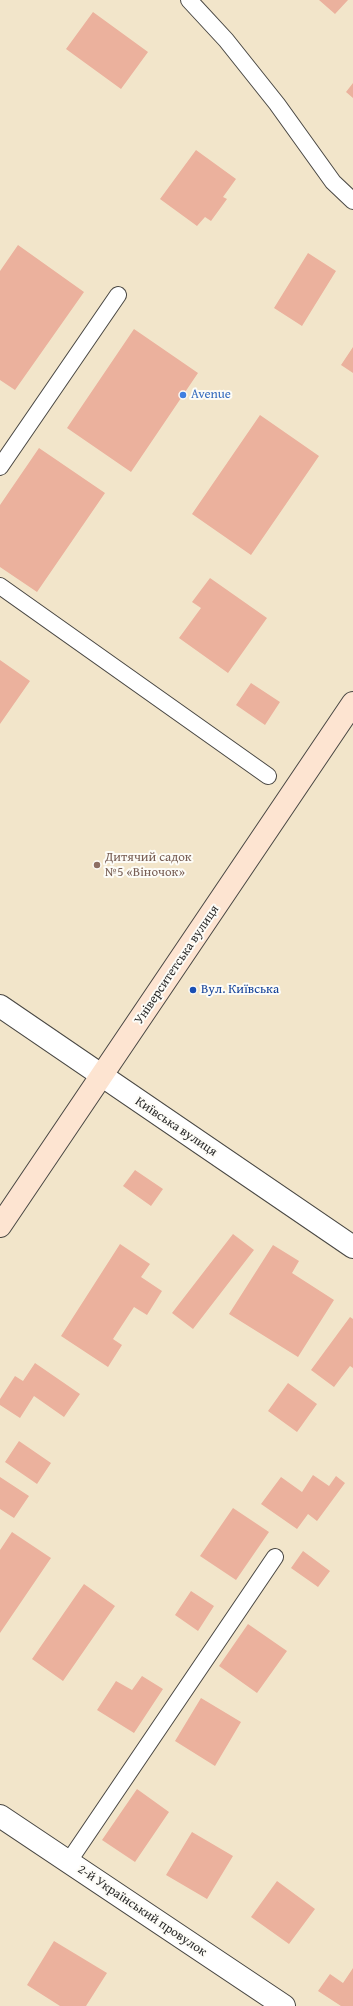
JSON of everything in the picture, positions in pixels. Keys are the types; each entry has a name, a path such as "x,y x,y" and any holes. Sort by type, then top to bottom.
{"main road":[{"name":"Університетська вулиця","path":"0,1226 353,703"}],"street":[{"name":"Київська вулиця","path":"0,1006 353,1247"},
{"name":"2-й Український провулок","path":"0,1816 284,2006"}],"lane":[{"path":"189,0 226,40 278,104 333,182 353,201"},
{"path":"0,467 118,295"},
{"path":"0,586 268,776"},
{"path":"69,1861 275,1557"}],"building":[{"path":"319,0 348,0 335,14"},
{"path":"93,12 148,52 121,89 66,49"},
{"path":"353,83 353,98 346,92"},
{"path":"196,150 236,179 223,197 227,199 211,221 205,217 197,226 160,199"},
{"path":"18,245 84,292 15,390 0,380 0,271"},
{"path":"308,253 336,271 302,326 274,308"},
{"path":"134,329 198,373 131,472 67,428"},
{"path":"353,347 353,373 341,365"},
{"path":"260,415 319,456 251,555 192,514"},
{"path":"39,448 105,493 37,592 0,567 0,505"},
{"path":"210,578 267,618 228,673 179,638 201,608 192,602"},
{"path":"0,660 30,681 0,724"},
{"path":"251,683 280,702 265,725 236,705"},
{"path":"135,1170 163,1189 151,1206 123,1186"},
{"path":"233,1234 254,1250 193,1329 172,1313"},
{"path":"120,1244 150,1264 141,1277 162,1291 147,1315 134,1307 113,1339 122,1345 108,1367 61,1336"},
{"path":"273,1245 299,1261 292,1273 334,1300 298,1357 229,1314"},
{"path":"350,1317 353,1319 353,1368 350,1366 334,1387 311,1370"},
{"path":"35,1363 80,1394 64,1417 34,1396 20,1418 0,1405 0,1399 15,1376 23,1381"},
{"path":"288,1383 317,1404 297,1432 268,1411"},
{"path":"19,1441 51,1463 37,1484 5,1462"},
{"path":"313,1475 329,1486 336,1476 345,1483 317,1521 308,1514 297,1529 261,1504 281,1477 302,1492"},
{"path":"0,1477 29,1496 14,1518 0,1509"},
{"path":"233,1508 269,1532 236,1580 200,1556"},
{"path":"12,1532 51,1558 0,1633 0,1550"},
{"path":"303,1551 330,1571 318,1587 291,1568"},
{"path":"84,1584 115,1606 63,1681 32,1659"},
{"path":"191,1591 214,1606 198,1631 175,1615"},
{"path":"248,1624 287,1651 257,1693 219,1666"},
{"path":"142,1676 163,1689 134,1733 97,1710 116,1681 132,1690"},
{"path":"201,1698 241,1722 215,1766 175,1741"},
{"path":"137,1789 169,1812 135,1862 102,1840"},
{"path":"192,1832 233,1856 207,1899 166,1875"},
{"path":"277,1881 315,1909 289,1944 251,1917"},
{"path":"54,1941 107,1973 86,2006 60,2006 27,1985"},
{"path":"353,1968 353,2006 341,2006 318,1991 330,1974 343,1983"}],"place":[{"name":"Avenue","path":"183,395"},
{"name":"Дитячий садок №5 «Віночок»","path":"97,865"},
{"name":"Вул. Київська","path":"193,990"}]}
